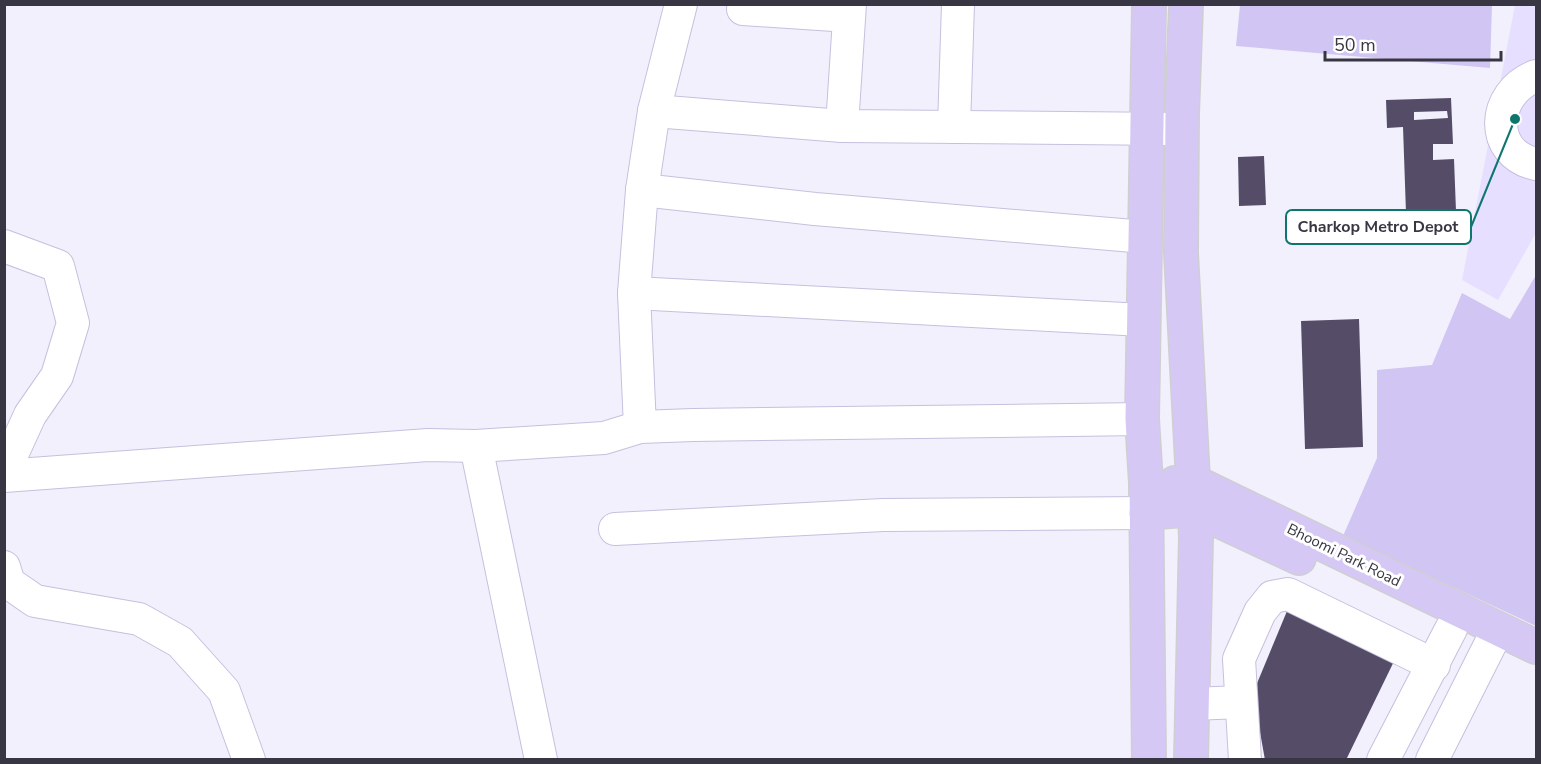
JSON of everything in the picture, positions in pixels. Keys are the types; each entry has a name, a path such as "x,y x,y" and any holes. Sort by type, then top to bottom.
{"main road":[{"path":"1149,759 1146,498 1142,419 1149,20 1186,20 1181,253 1194,496 1191,759"},
{"name":"Bhoomi Park Road","path":"1146,498 1194,496 1493,638 1536,671"},
{"name":"Bhoomi Park Road","path":"1311,551 1451,629 1536,647"}],"street":[{"path":"640,428 634,294 642,190 654,111 681,4"},
{"path":"954,127 958,4"},
{"path":"743,9 850,10 842,126"},
{"path":"1536,76 1513,89 1505,102 1501,116 1502,131 1508,144 1518,156 1536,164"},
{"path":"654,111 842,126 1182,129"},
{"path":"642,190 815,209 1145,237"},
{"path":"4,246 58,266 73,323 57,376 30,415 4,474 428,445 476,446 604,438 640,428 1142,419"},
{"path":"634,294 1143,320"},
{"path":"476,446 541,759"},
{"path":"615,529 1146,498"},
{"path":"4,567 9,583 35,601 139,619 180,642 224,691 249,759"},
{"path":"1245,759 1239,659 1260,612 1272,597 1288,594 1434,665"},
{"path":"1383,759 1451,629"},
{"path":"1432,759 1493,638"},
{"path":"1192,704 1240,702"}],"shaded area":[{"path":"1240,5 1492,5 1490,68 1236,46"},
{"path":"1515,5 1536,5 1536,233 1498,300 1462,280"},
{"path":"1536,275 1536,626 1343,536 1377,458 1377,370 1432,365 1462,293 1510,319"}],"building":[{"path":"1451,98 1453,144 1433,144 1433,160 1454,159 1456,211 1406,213 1403,127 1387,128 1386,100","holes":["1447,111 1448,118 1414,120 1414,112"]},
{"path":"1264,156 1266,205 1239,206 1238,157"},
{"path":"1359,319 1363,447 1305,449 1301,321"},
{"path":"1292,599 1399,651 1346,760 1265,760 1253,693"}],"place":[{"name":"Charkop Metro Depot","path":"1515,119"}]}
